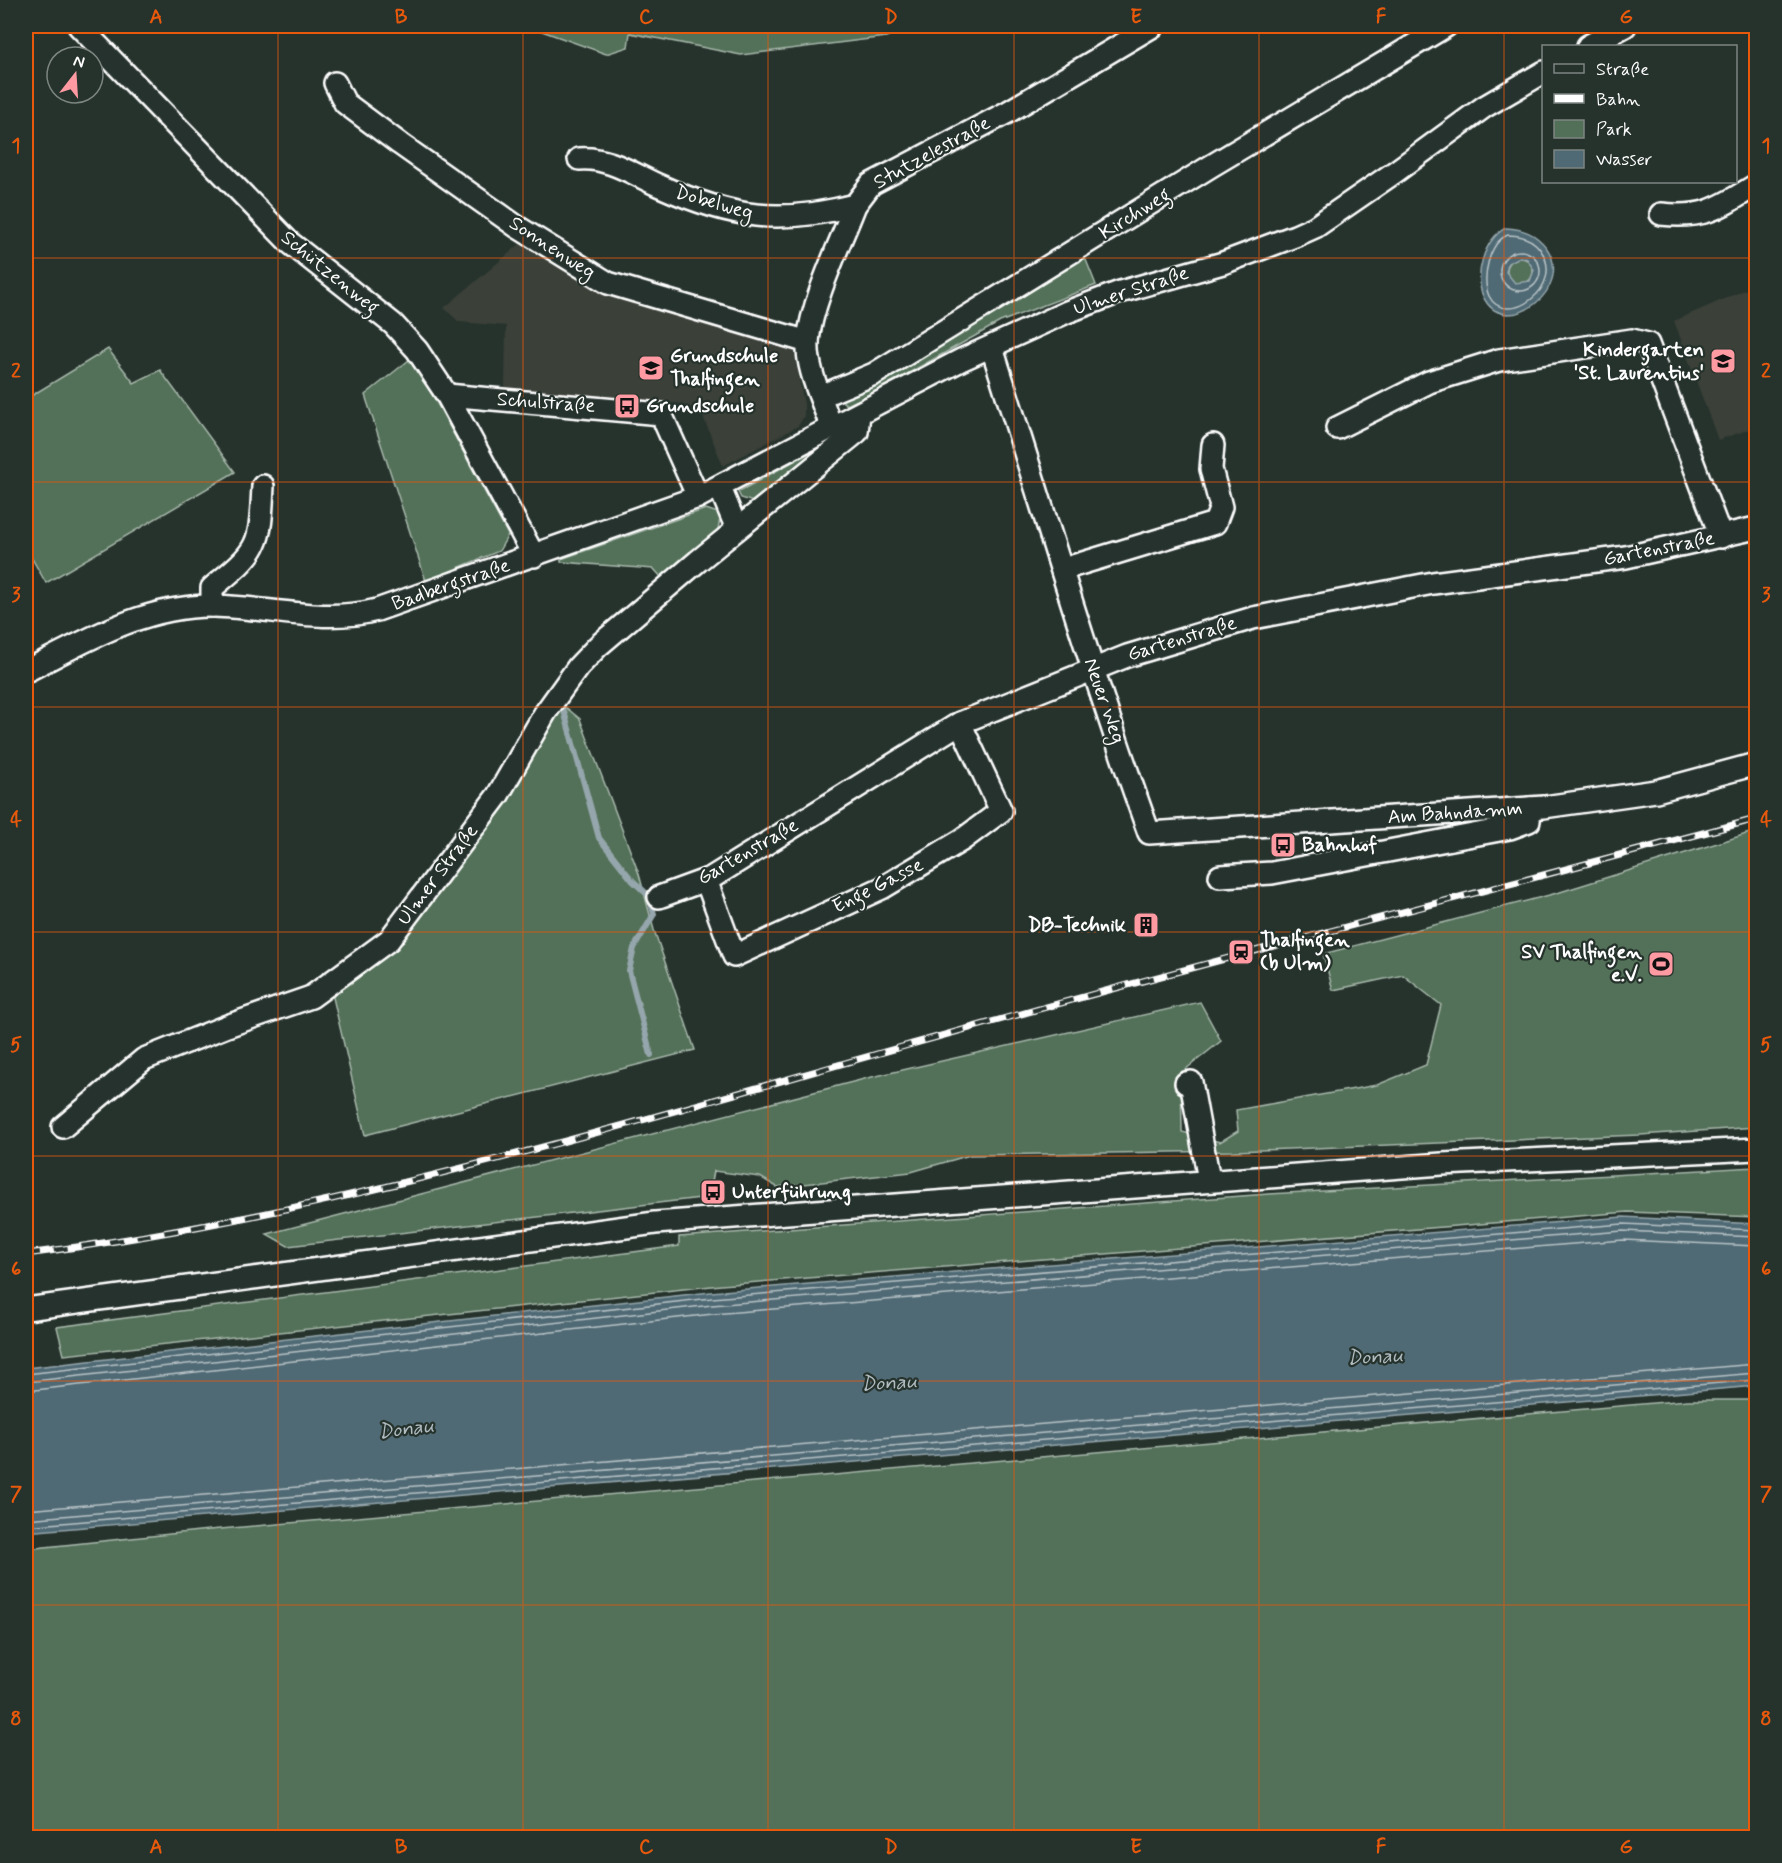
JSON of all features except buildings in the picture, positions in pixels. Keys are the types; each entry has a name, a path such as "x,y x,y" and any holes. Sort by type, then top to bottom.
{"street":[{"name":"Schützenweg","path":"78,26 289,242 393,324 433,370 534,556"},
{"name":"Stutzelestraße","path":"831,427 812,369 808,342 815,310 855,205 871,184 1008,112 1153,26"},
{"name":"Kirchweg","path":"821,396 874,374 1203,171 1446,26"},
{"path":"1590,45 1625,26"},
{"name":"Ulmer Straße","path":"63,1126 144,1059 227,1026 311,997 389,940 498,795 545,713 573,672 598,646 857,432 859,414 961,360 992,348 1067,312 1120,292 1223,263 1315,226 1484,107 1542,73"},
{"name":"Sonnenweg","path":"335,83 345,103 400,144 516,226 608,283 808,342"},
{"name":"Dobelweg","path":"579,159 595,157 673,192 759,217 794,216 855,205"},
{"path":"1662,214 1689,217 1717,209 1756,185"},
{"path":"1337,428 1429,382 1499,360 1632,340 1648,344 1721,537"},
{"name":"Neuer Weg","path":"992,348 1063,569 1092,669 1149,833"},
{"name":"Schulstraße","path":"447,395 661,414 698,497"},
{"name":"Badbergstraße","path":"26,671 132,620 169,611 212,606 348,616 377,610 698,497 720,488 859,414"},
{"path":"1063,569 1215,523 1221,507 1211,469 1213,445"},
{"path":"212,606 212,588 251,554 257,544 263,486"},
{"path":"720,488 737,529"},
{"name":"Gartenstraße","path":"659,897 706,880 960,723 1092,669 1182,638 1253,618 1434,583 1626,557 1756,528"},
{"name":"Enge Gasse","path":"706,880 734,956 882,888 958,843 1001,811 960,723"},
{"name":"Am Bahndamm","path":"1149,833 1530,808 1656,791 1756,764"},
{"path":"1220,876 1272,873 1510,828 1529,821 1530,808"},
{"path":"1186,1083 1191,1082 1209,1180"},
{"path":"26,1309 655,1222 1442,1164 1756,1149"}],"shaded area":[{"name":"Grundschule Thalfingen","path":"520,244 606,294 793,347 804,404 804,416 798,426 723,466 700,409 693,411 681,404 505,389 506,326 459,322 444,308"},
{"name":"Kindergarten 'St. Laurentius'","path":"1756,285 1756,427 1718,440 1674,321"}],"green space":[{"path":"528,26 914,26 886,37 741,55 630,33 628,47 606,54"},
{"path":"1084,255 1096,285 1000,322 880,389 847,405 843,402 843,395"},
{"path":"1520,258 1530,261 1533,271 1530,281 1520,284 1510,281 1507,271 1510,261"},
{"path":"108,349 134,383 160,370 235,472 46,583 26,548 26,399"},
{"path":"409,360 426,383 508,535 499,551 426,581 365,395"},
{"path":"818,448 821,451 756,503 741,498 738,492"},
{"path":"706,509 718,513 720,519 717,534 662,578 654,569 561,562 561,559"},
{"path":"558,701 580,719 639,874 654,930 695,1050 365,1135 332,993 392,948 438,894 508,796"},
{"path":"1756,831 1756,1127 1640,1135 1235,1151 970,1155 911,1172 777,1187 760,1177 714,1171 709,1197 288,1246 267,1234 872,1077 1200,1002 1221,1041 1181,1073 1182,1132 1220,1142 1238,1131 1236,1110 1377,1085 1426,1065 1441,1005 1403,975 1333,990 1323,954 1557,893"},
{"path":"1756,1167 1756,1217 1628,1212 721,1285 64,1355 57,1327 679,1246 679,1237 1269,1194"},
{"path":"1688,1400 1756,1400 1756,1837 26,1837 26,1549 209,1530"}],"water":[{"path":"1506,228 1518,229 1533,235 1546,247 1553,263 1552,278 1546,292 1535,304 1522,311 1508,314 1495,311 1485,300 1481,291 1482,260 1498,233","holes":["1520,257 1527,259 1534,270 1530,281 1515,283 1506,272 1508,263"]},
{"name":"Donau","path":"1623,1217 1756,1224 1756,1386 26,1532 26,1368 711,1292"}],"waterway":[{"path":"564,711 599,838 632,880 649,896 654,914 634,948 629,971 651,1055"}],"railway":[{"path":"26,1254 137,1238 247,1217 465,1167 574,1139 1112,989 1756,819"}],"place":[{"name":"Kindergarten 'St. Laurentius'","path":"1723,361"},
{"name":"Grundschule Thalfingen","path":"651,368"},
{"name":"Grundschule","path":"627,406"},
{"name":"Bahnhof","path":"1283,845"},
{"name":"DB-Technik","path":"1146,925"},
{"name":"Thalfingen (b Ulm)","path":"1241,952"},
{"name":"SV Thalfingen e.V.","path":"1661,964"},
{"name":"Unterführung","path":"713,1192"}]}
